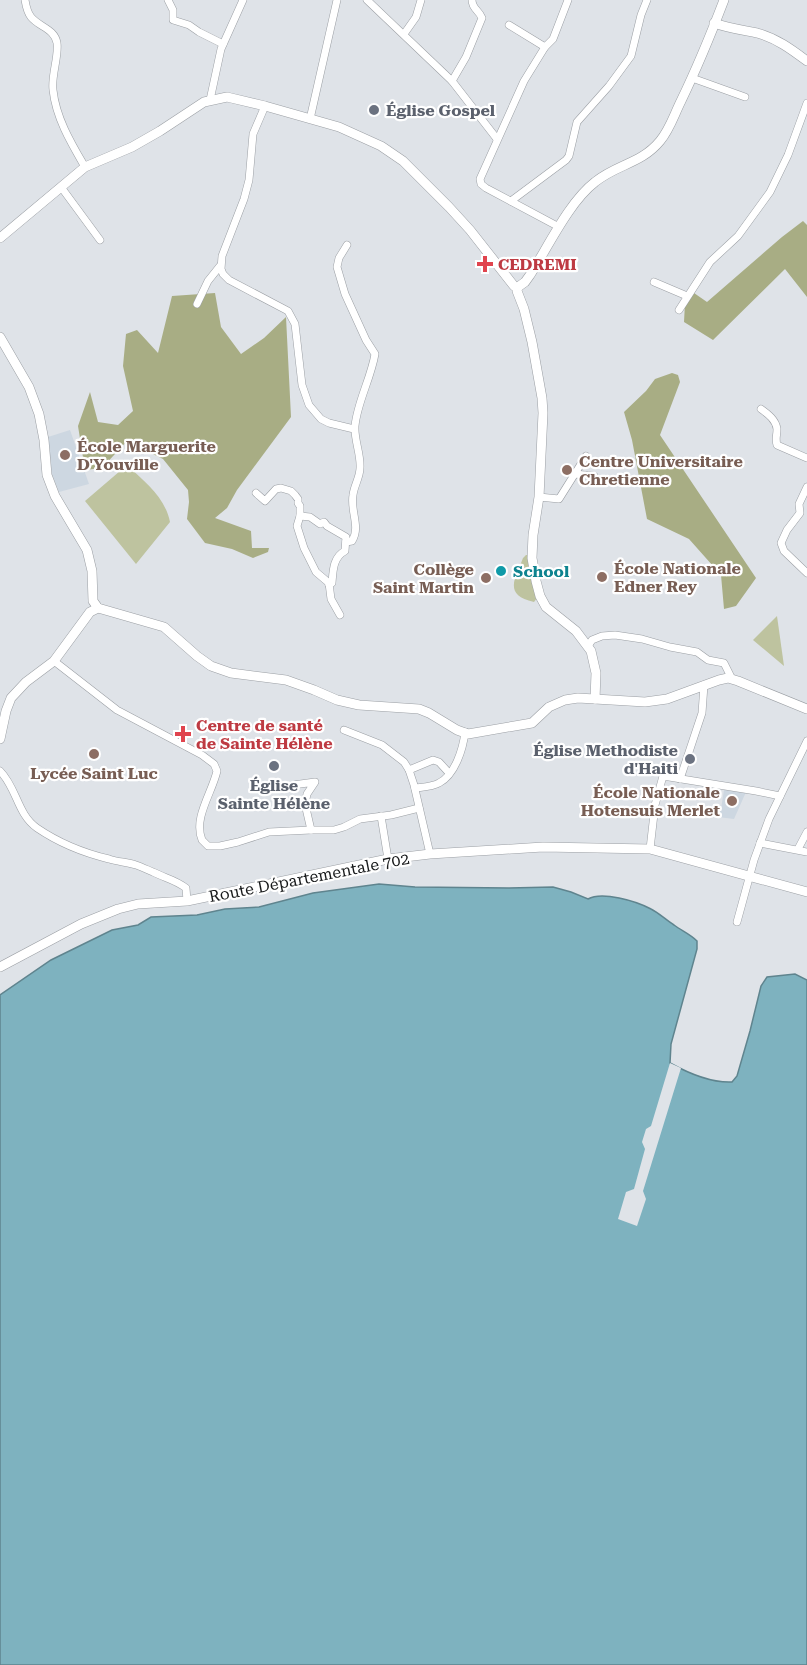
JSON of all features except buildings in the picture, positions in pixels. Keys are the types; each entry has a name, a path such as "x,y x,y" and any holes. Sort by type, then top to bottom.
{"street":[{"path":"25,0 32,18 52,33 57,44 53,89 68,138 85,167"},
{"path":"168,0 173,10 173,20 189,25 223,44"},
{"path":"210,100 221,49 243,0"},
{"path":"310,119 337,0"},
{"path":"367,0 374,3 452,81 497,139"},
{"path":"404,34 416,17 421,0"},
{"path":"452,81 466,57 482,18 474,8 472,0"},
{"path":"559,227 486,188 481,184 480,179 524,81 545,47 553,39 568,0"},
{"path":"511,201 569,156 577,122 609,87 631,56 647,0"},
{"path":"517,288 530,275 576,201 594,182 639,159 659,143 672,122 724,0"},
{"path":"714,23 758,33 781,43 807,61"},
{"path":"509,25 545,47"},
{"path":"692,78 745,97"},
{"path":"0,238 85,167 132,147 210,100 227,98 339,127 381,146 403,161 470,230 517,288 541,385 543,412 539,497 532,535 532,558 540,596 546,607 576,631 588,646 593,657 596,674 595,699"},
{"path":"679,310 710,262 738,236 770,192 788,155 807,103"},
{"path":"197,304 208,281 220,266 224,249 244,199 249,180 253,134 265,106"},
{"path":"61,187 100,240"},
{"path":"346,542 352,541 356,530 352,496 360,468 354,429 375,354 345,294 338,267 339,258 347,245"},
{"path":"220,266 223,274 230,280 288,311 295,324 302,385 309,405 321,419 354,429"},
{"path":"654,282 687,296"},
{"path":"0,337 29,387 39,414 47,475 55,496 87,550 92,571 93,601 98,608 164,627 211,666 231,672 286,680 337,700 359,705 419,709 465,732 480,732 532,723 549,707 565,700 578,698 645,702 667,699 719,680 732,679 807,709"},
{"path":"761,409 773,418 777,427 775,441 777,445 807,459"},
{"path":"539,497 559,499 586,456"},
{"path":"575,474 594,476"},
{"path":"807,487 800,504 800,513 787,530 781,543 784,551 807,573"},
{"path":"256,493 265,501 276,489 280,488 291,491 298,499 300,516 297,526 304,548 316,572 329,583 331,599 340,615"},
{"path":"300,516 310,517 320,524 324,522 346,537 345,551 336,559 332,572 332,583 329,585"},
{"path":"0,739 11,698 26,682 54,661 90,612 98,608"},
{"path":"588,646 592,640 602,636 615,635 642,639 697,652 708,660 724,663 732,679"},
{"path":"54,661 117,710 202,755 214,764 217,771 199,828 208,846 238,842 269,832 334,830 360,819 419,808"},
{"path":"680,779 702,713 704,685"},
{"path":"344,730 382,745 404,762 415,789 430,854"},
{"path":"415,789 438,784 446,778 464,743 465,732"},
{"path":"737,922 754,860 769,819 807,741"},
{"path":"409,770 433,760 439,762 449,773"},
{"path":"0,771 14,792 21,811 38,829 72,848 110,860 136,864 174,880 186,888 187,901"},
{"path":"650,849 655,805 663,776 780,796"},
{"path":"292,785 314,781 316,783 308,794 305,804 311,830"},
{"path":"381,816 388,859"},
{"path":"798,849 807,832"},
{"path":"760,843 807,852"},
{"name":"Route Départementale 702","path":"0,967 81,924 118,909 138,904 187,901 388,859 430,854 543,848 650,849 807,892"}],"shaded area":[{"name":"École Marguerite D'Youville","path":"70,430 89,484 59,492 52,474 48,437"},
{"name":"École Nationale Hotensuis Merlet","path":"724,790 746,792 734,819 718,817"}],"green space":[{"path":"803,221 807,225 807,297 785,269 713,340 684,322 685,303 694,293 707,302"},
{"path":"215,293 221,327 241,354 264,338 286,317 291,417 237,490 227,508 215,518 251,531 252,548 269,548 268,552 253,558 232,549 205,543 187,519 188,490 163,459 127,441 102,468 85,470 78,426 90,392 98,422 118,425 133,411 123,366 126,334 137,330 158,353 172,296"},
{"path":"672,373 678,375 680,382 660,435 756,578 736,606 724,609 721,575 689,539 647,519 632,440 624,412 655,379"},
{"path":"127,465 159,497 170,522 136,564 85,501"},
{"path":"526,555 529,555 537,598 534,602 524,599 515,591 515,579"},
{"path":"777,616 784,666 753,640"}],"water":[{"path":"379,884 415,887 553,887 588,899 602,896 619,898 654,911 697,941 697,949 671,1044 670,1063 708,1079 732,1082 737,1076 761,986 767,977 795,974 807,980 807,1665 0,1665 0,995 51,960 112,930 138,925 151,917 197,915 225,909 259,907 313,893"}],"pier":[{"path":"670,1063 681,1068 643,1191 646,1199 637,1226 618,1219 626,1192 634,1189 645,1149 642,1142 646,1129 651,1126"}],"place":[{"name":"Église Gospel","path":"374,110"},
{"name":"CEDREMI","path":"485,264"},
{"name":"École Marguerite D'Youville","path":"65,455"},
{"name":"Centre Universitaire Chretienne","path":"567,470"},
{"name":"School","path":"501,571"},
{"name":"École Nationale Edner Rey","path":"602,577"},
{"name":"Collège Saint Martin","path":"486,578"},
{"name":"Centre de santé de Sainte Hélène","path":"183,734"},
{"name":"Lycée Saint Luc","path":"94,754"},
{"name":"Église Methodiste d'Haiti","path":"690,759"},
{"name":"Église Sainte Hélène","path":"274,766"},
{"name":"École Nationale Hotensuis Merlet","path":"732,801"}]}
